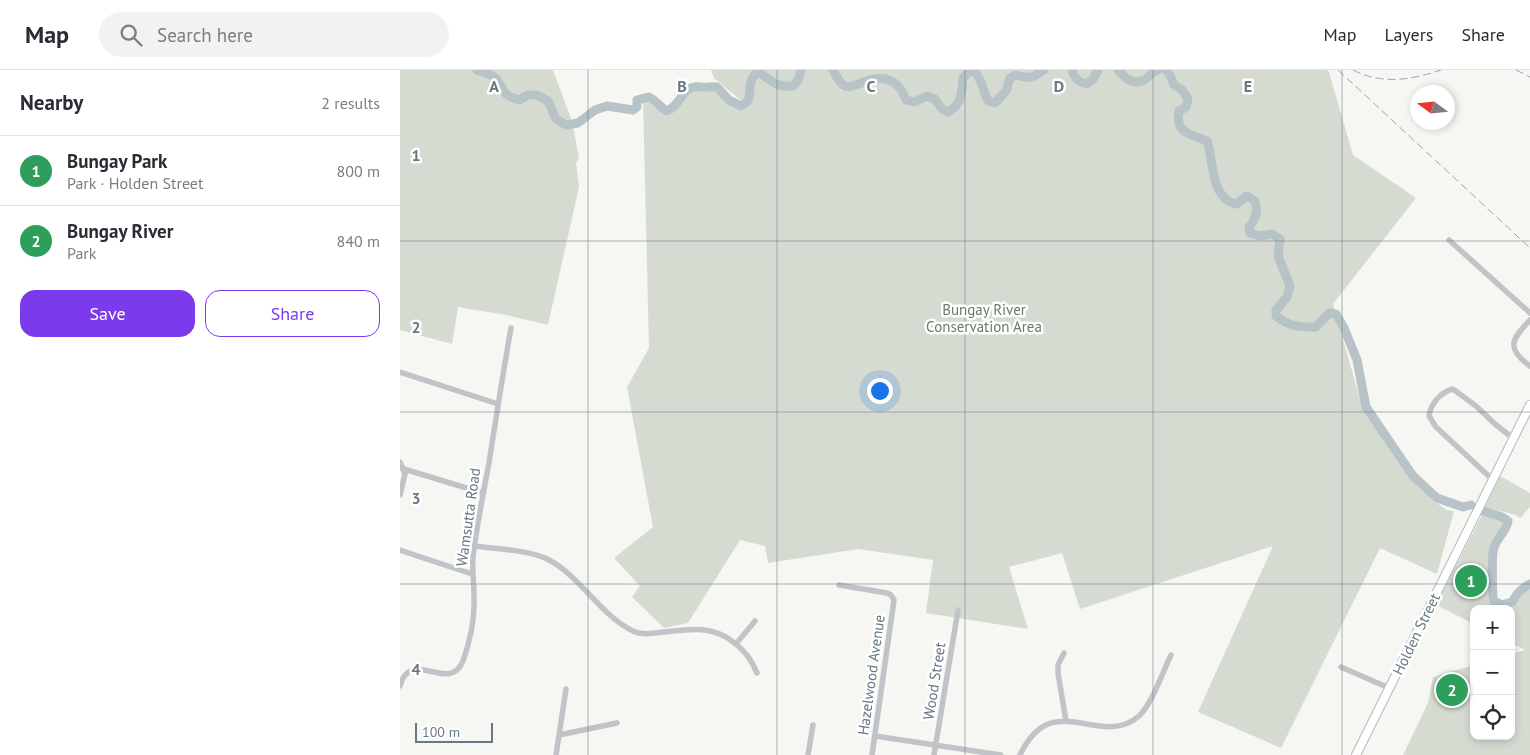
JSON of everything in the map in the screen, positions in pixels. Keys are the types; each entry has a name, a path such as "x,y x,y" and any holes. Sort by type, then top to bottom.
{"main road":[{"name":"Holden Street","path":"1356,755 1529,411"}],"street":[{"path":"1449,240 1530,313"},
{"path":"1530,320 1514,340 1514,348 1517,356 1530,366"},
{"name":"Wamsutta Road","path":"400,686 404,675 412,669 449,674 458,669 462,664 472,626 474,610 472,574 475,546 511,328"},
{"path":"400,372 498,404"},
{"path":"1493,480 1436,427 1429,416 1430,410 1441,395 1453,389 1514,439"},
{"path":"400,462 404,469 404,480 400,495"},
{"path":"404,469 483,493"},
{"path":"475,546 548,559 563,569 609,613 634,631 646,634 692,629 708,630 725,636 736,644 753,662 757,673"},
{"path":"400,550 472,574"},
{"name":"Hazelwood Avenue","path":"838,585 883,592 891,595 893,598 894,606 872,755"},
{"name":"Wood Street","path":"934,755 958,610"},
{"path":"736,644 755,621"},
{"path":"1064,653 1058,665 1058,673 1066,721"},
{"path":"1020,755 1032,735 1039,728 1048,724 1066,721 1111,726 1122,725 1132,720 1145,709 1171,655"},
{"path":"1341,667 1389,688"},
{"path":"556,755 566,689"},
{"path":"559,735 617,723"},
{"path":"808,755 812,725"},
{"path":"875,736 1001,755"}],"green space":[{"path":"400,70 553,70 572,121 579,158 576,163 579,187 548,325 506,315 458,307 452,344 400,330"},
{"name":"Bungay River Conservation Area","path":"711,70 1327,70 1329,72 1353,155 1416,198 1333,304 1360,399 1431,499 1447,510 1454,511 1437,574 1380,548 1281,748 1198,712 1273,546 1080,609 1062,553 1009,567 1028,629 926,613 933,560 858,549 768,563 765,546 740,540 688,623 664,628 632,597 640,586 614,558 653,527 627,387 649,348 643,98 650,98 667,111 674,108 687,89 695,86 717,87 729,100 741,106 745,104 714,78"},
{"path":"1500,476 1530,493 1530,507 1520,518 1516,515 1485,507"},
{"path":"1484,511 1508,521 1493,551 1492,562 1494,601 1502,605 1470,605 1470,622 1436,605"},
{"path":"1530,584 1530,755 1403,755 1428,703 1433,677 1470,666 1470,740 1515,740 1515,653 1525,650 1515,645 1515,605 1502,605 1512,602 1524,587"}],"waterway":[{"path":"477,70 494,77 506,94 513,98 519,100 528,95 537,95 548,101 556,119 566,125 578,123 595,110 607,106 633,110 637,107 637,100 649,97 667,111 676,104 685,92 694,87 717,87 729,100 741,106 748,101 752,79 758,72 774,83 782,86 793,86 798,80 801,70"},
{"path":"833,70 839,81 845,86 849,87 880,78 890,80 899,87 906,100 914,102 927,96 935,99 942,109 948,112 959,101 962,93 963,78 968,72 974,71 977,74 988,101 995,103 1006,91 1010,78 1016,75 1031,77 1044,70"},
{"path":"1072,70 1077,79 1086,84 1093,79 1098,70"},
{"path":"1118,70 1133,82 1140,82 1158,70"},
{"path":"1166,70 1174,85 1182,90 1188,99 1186,107 1179,111 1179,124 1186,132 1207,141 1214,178 1221,194 1236,204 1247,196 1255,201 1256,212 1255,218 1249,227 1250,233 1260,236 1272,234 1280,239 1278,256 1290,286 1287,297 1276,310 1276,316 1295,326 1316,327 1329,313 1336,314 1357,360 1366,407 1413,476 1437,498 1463,507 1471,505"},
{"path":"1484,511 1508,521 1493,551 1492,577 1494,601 1502,605 1512,602 1520,591 1530,584"}],"railway":[{"path":"1338,70 1530,248"},
{"path":"1353,70 1364,75 1386,79 1408,78 1441,70"},
{"path":"1516,70 1530,77"}],"place":[{"name":"Bungay Park","path":"1471,581"},
{"name":"Bungay River","path":"1452,690"}]}
